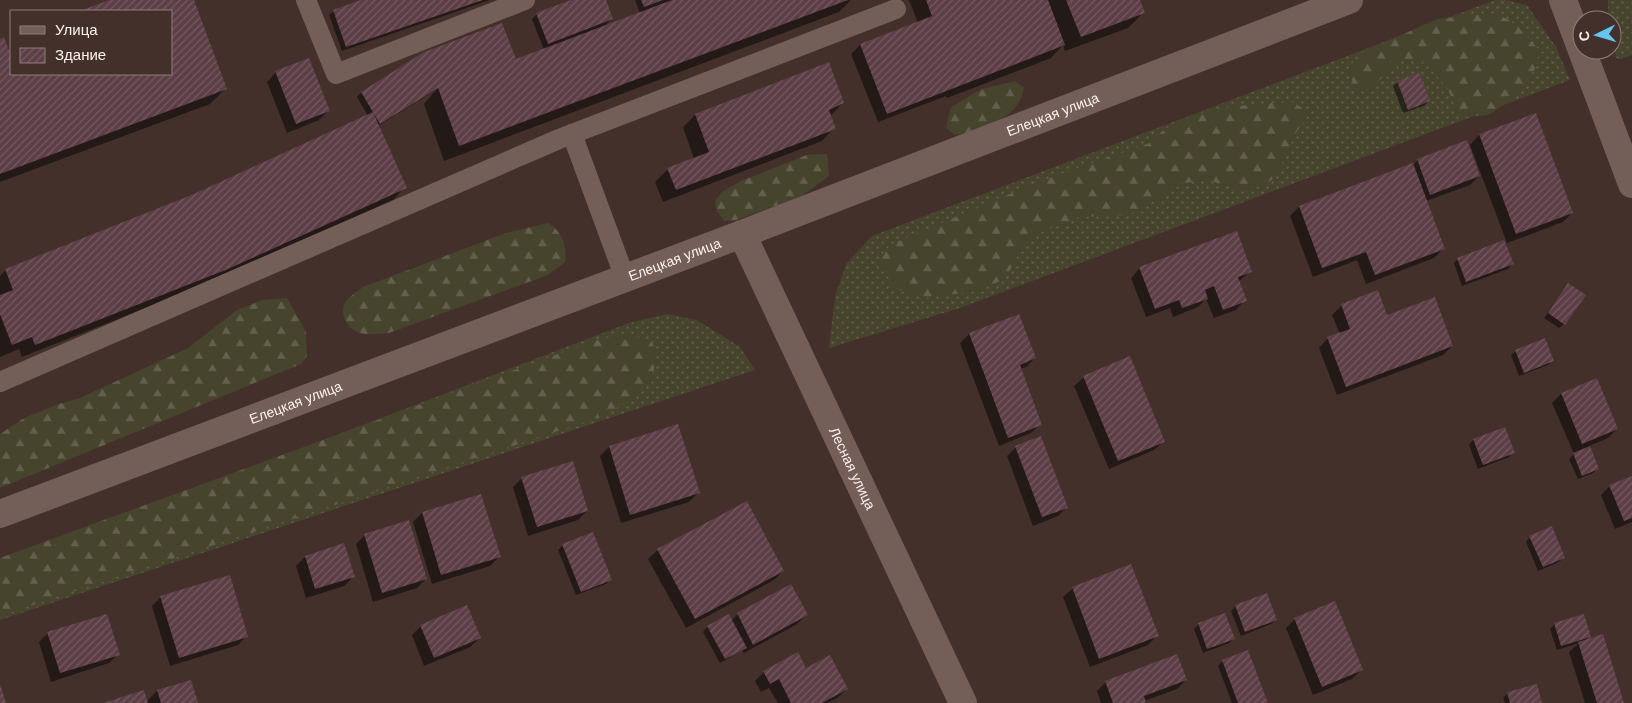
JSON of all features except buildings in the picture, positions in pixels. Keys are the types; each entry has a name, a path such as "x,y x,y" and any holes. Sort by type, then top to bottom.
{"main road":[{"name":"Елецкая улица","path":"0,514 742,234 1348,0"},
{"path":"1563,0 1632,184"},
{"name":"Лесная улица","path":"742,234 963,703"}],"lane":[{"path":"306,0 336,74 525,0"},
{"path":"0,382 572,134 896,9"},
{"path":"572,134 625,278"}],"green space":[{"path":"1495,0 1505,0 1527,5 1556,47 1570,80 960,308 829,348 835,296 846,264 872,236"},
{"path":"1608,0 1632,0 1632,55 1622,59 1622,10 1608,10"},
{"path":"1491,13 1512,22 1539,50 1536,67 1522,88 1504,105 1488,115 1463,117 1456,110 1448,89 1425,63 1408,59 1396,63 1371,89 1359,91 1355,86 1350,72 1352,63 1359,54 1437,19"},
{"path":"1015,81 1024,88 1021,99 1007,115 987,126 966,133 955,135 946,128 951,107 982,89"},
{"path":"1292,102 1301,107 1307,117 1295,134 1276,177 1253,189 1241,190 1208,180 1183,183 1128,215 1079,217 1038,233 1029,239 1021,249 1009,272 1000,281 978,291 924,298 901,291 892,284 881,262 884,252 892,244 1038,182 1150,143 1164,130 1197,114 1235,106"},
{"path":"827,154 829,176 800,197 736,220 724,221 717,211 715,201 722,192 741,181 807,155"},
{"path":"548,223 557,230 563,240 565,262 548,275 389,333 360,333 355,331 345,319 343,308 345,303 363,287 506,233"},
{"path":"287,298 306,332 307,356 301,364 0,488 0,434 24,418 80,398 188,348 237,310 262,300"},
{"path":"667,314 697,320 740,347 755,370 0,620 0,564 629,323"},
{"path":"630,336 644,338 653,344 657,360 650,381 606,415 0,616 0,558 602,338"}]}
